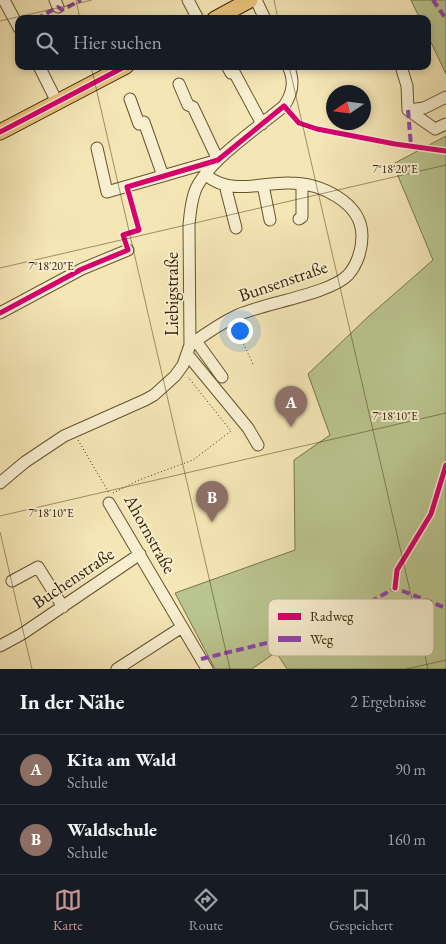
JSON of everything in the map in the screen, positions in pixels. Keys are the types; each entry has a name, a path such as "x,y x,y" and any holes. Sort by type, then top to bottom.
{"main road":[{"path":"222,15 250,0"},
{"path":"0,132 118,70"}],"street":[{"path":"4,0 15,21"},
{"path":"188,0 196,15"},
{"path":"256,0 263,15"},
{"path":"41,70 57,102"},
{"path":"229,70 231,73 234,72 262,124"},
{"name":"Liebigstraße","path":"0,483 25,462 74,431 154,395 181,368 191,347 191,208 196,190 218,160 284,106 291,96 293,85 290,70"},
{"path":"402,70 407,86 408,110"},
{"path":"179,84 188,105 193,107 218,160"},
{"path":"408,110 424,108 446,98"},
{"path":"130,99 139,124 144,122 163,176"},
{"path":"408,110 435,129 446,124"},
{"name":"Liebigstraße","path":"97,148 107,192 218,160"},
{"name":"Bunsenstraße","path":"191,347 212,329 238,314 314,292 332,284 348,275 361,252 361,228 353,209 345,201 325,191 302,184 290,183 248,187 225,185 206,175"},
{"path":"299,219 302,217 302,184"},
{"path":"225,185 236,228"},
{"path":"263,185 270,220"},
{"path":"0,313 82,269 128,250"},
{"path":"191,347 222,376"},
{"path":"191,347 258,445"},
{"name":"Ahornstraße","path":"109,499 207,669"},
{"name":"Buchenstraße","path":"0,646 22,634 140,554"},
{"path":"12,581 38,566 63,607"},
{"path":"117,669 182,627"}],"path":[{"path":"232,318 252,364"},
{"path":"109,499 139,480 193,460 231,431 181,368"}],"green space":[{"path":"411,0 446,0 446,74 431,42 431,15 418,15"},
{"path":"446,136 446,669 287,669 279,656 434,656 434,599 268,599 268,656 270,656 252,669 215,669 175,593 295,550 294,460 330,435 308,374 369,316 433,260 393,164"}],"marked path":[{"path":"43,15 58,7 62,10 81,0"},
{"path":"433,0 446,19"},
{"path":"408,110 411,146"},
{"path":"375,599 395,588 423,599"},
{"path":"434,603 446,608"},
{"path":"201,659 268,643"}],"cycle path":[{"path":"0,132 118,70"},
{"path":"0,313 82,269 128,250 123,235 139,230 127,187 218,160 284,106 299,123 317,129 395,144 446,151"},
{"path":"395,588 397,570 431,514 446,465"}],"place":[{"name":"Kita am Wald","path":"291,427"},
{"name":"Waldschule","path":"212,522"}]}
